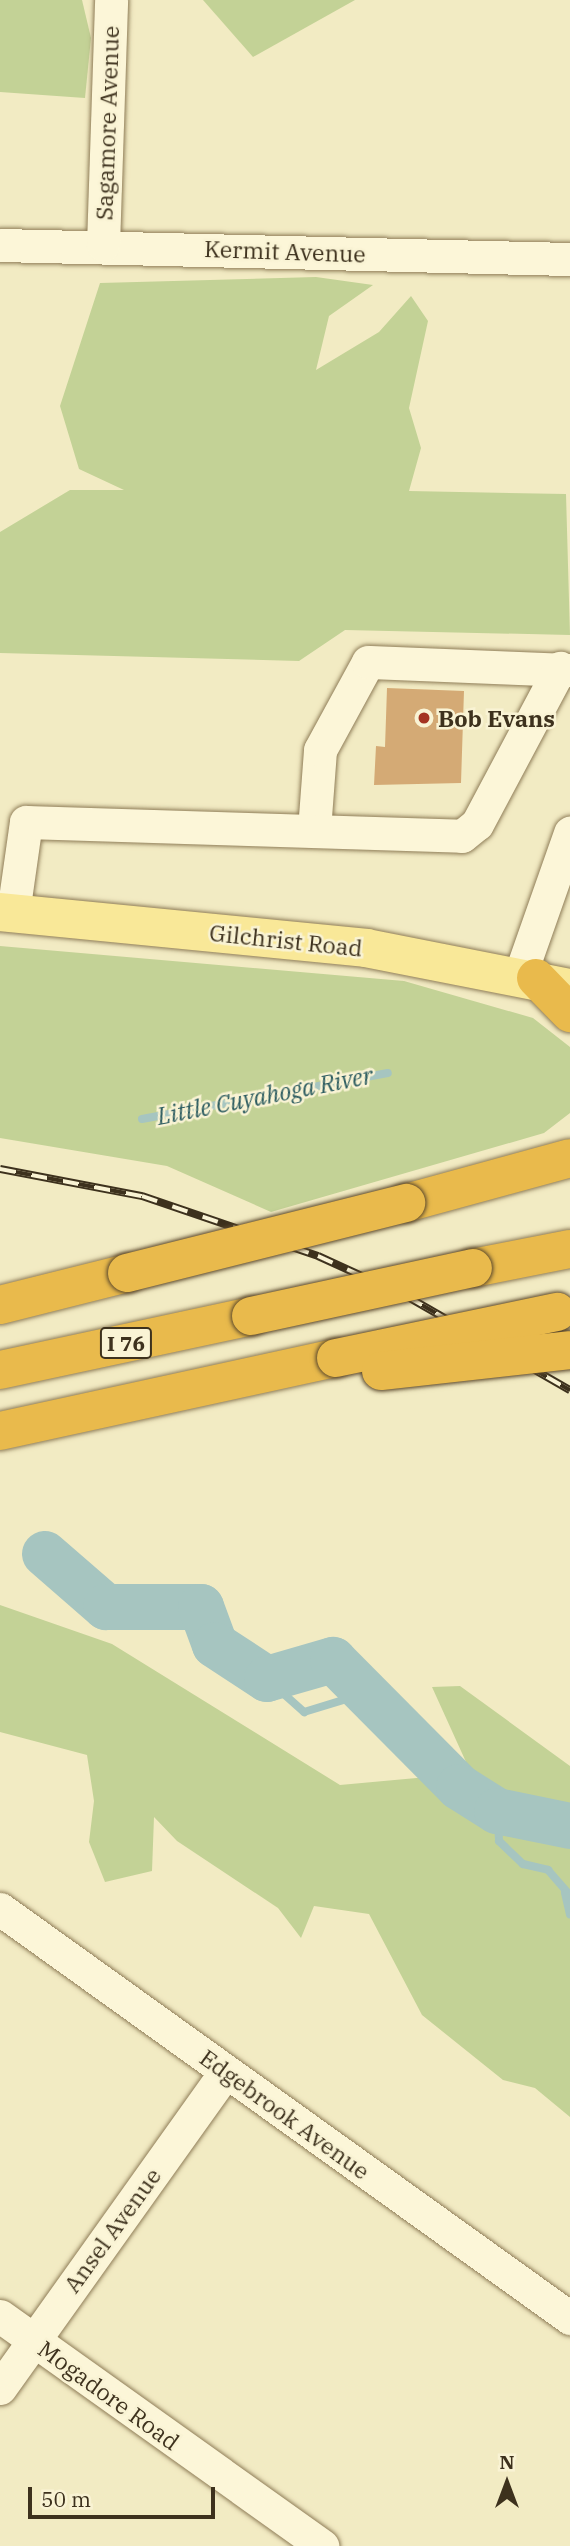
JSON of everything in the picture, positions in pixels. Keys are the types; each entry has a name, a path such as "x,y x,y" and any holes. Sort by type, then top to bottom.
{"highway":[{"path":"542,980 570,1013"},
{"path":"530,1169 570,1145"},
{"path":"0,1305 406,1203 570,1158"},
{"name":"I 76","path":"0,1370 570,1249"},
{"path":"350,1365 563,1311"},
{"path":"0,1431 206,1386 350,1365 570,1350"}],"main road":[{"name":"Gilchrist Road","path":"6,912 366,948 542,980"}],"street":[{"name":"Sagamore Avenue","path":"103,245 111,0"},
{"name":"Kermit Avenue","path":"0,245 103,245 570,259"},
{"path":"6,912 26,822 314,830 450,837 471,831 565,669 368,662 320,750 314,830"},
{"path":"542,980 570,833"},
{"name":"Edgebrook Avenue","path":"0,1909 570,2318"},
{"name":"Ansel Avenue","path":"0,2388 225,2072"},
{"name":"Mogadore Road","path":"0,2316 322,2546"}],"green space":[{"path":"0,0 82,0 91,38 85,98 0,92"},
{"path":"203,0 355,0 253,57"},
{"path":"316,277 373,285 329,316 316,370 379,332 411,296 428,321 409,408 421,448 409,491 566,494 570,635 345,630 299,661 0,653 0,532 70,490 124,490 79,469 60,406 100,283"},
{"path":"0,946 404,981 533,1018 570,1047 570,1113 544,1133 271,1212 167,1166 0,1138"},
{"path":"0,1605 112,1644 340,1785 471,1773 432,1687 460,1686 570,1766 570,2117 535,2088 503,2080 422,2015 369,1914 314,1906 301,1938 278,1908 177,1841 154,1817 152,1871 105,1882 89,1842 94,1801 87,1755 0,1732"}],"building":[{"name":"Bob Evans","path":"387,688 464,691 461,783 374,785 376,746 385,747"}],"waterway":[{"name":"Little Cuyahoga River","path":"142,1119 388,1073"},
{"name":"Little Cuyahoga River","path":"45,1554 106,1607 201,1607 215,1645 267,1679 333,1660 459,1787 497,1811 570,1826"},
{"name":"Little Cuyahoga River","path":"267,1679 304,1712 363,1694"},
{"name":"Little Cuyahoga River","path":"497,1811 499,1841 523,1864 548,1870 570,1895"},
{"name":"Little Cuyahoga River","path":"565,1893 570,1914"}],"railway":[{"path":"0,1169 142,1196 318,1256 408,1297 570,1390"}],"place":[{"name":"Bob Evans","path":"424,718"}]}
